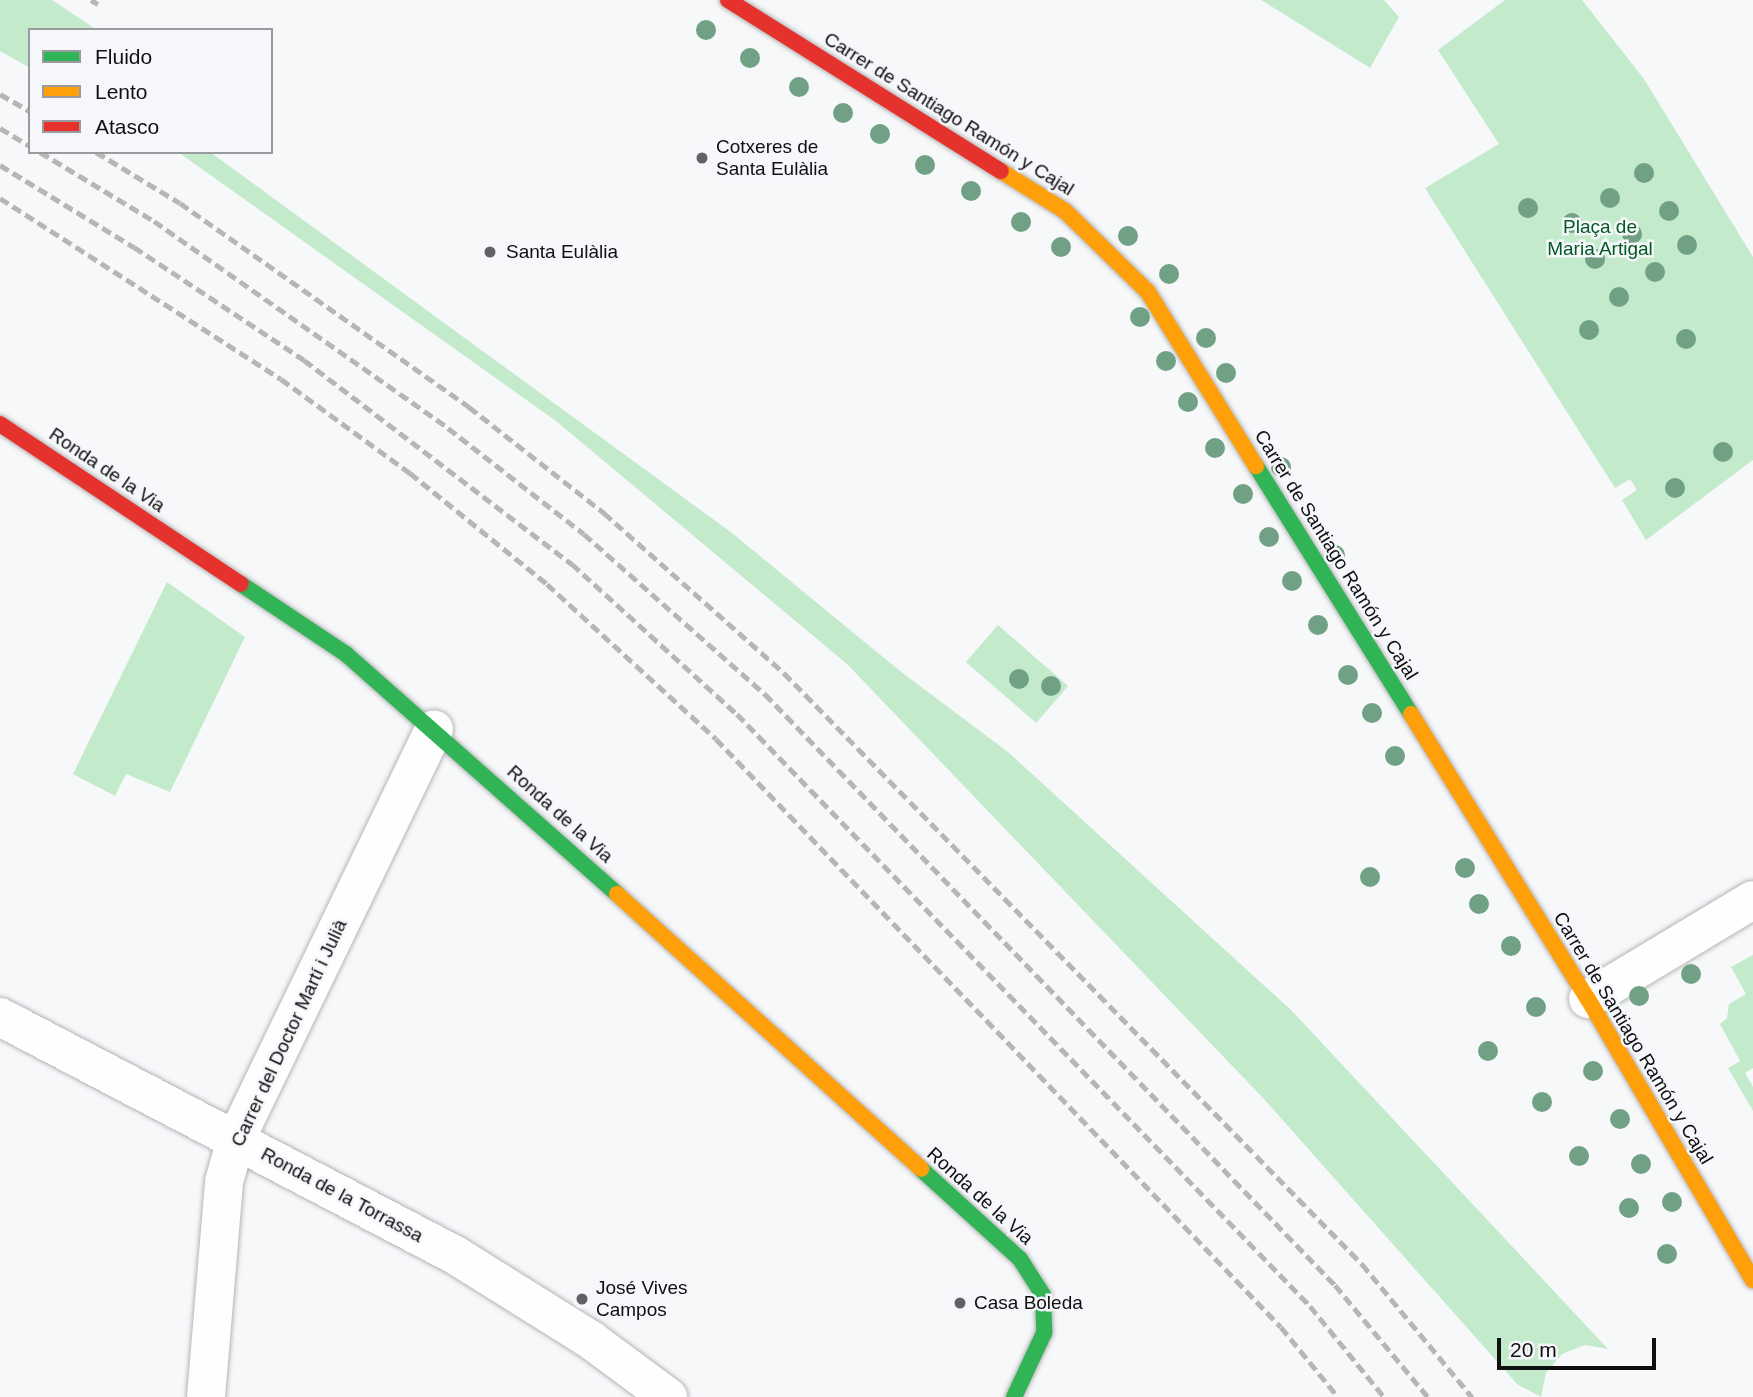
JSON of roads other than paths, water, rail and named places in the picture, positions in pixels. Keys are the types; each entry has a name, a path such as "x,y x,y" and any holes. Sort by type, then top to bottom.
{"street":[{"name":"Carrer de Santiago Ramón y Cajal","path":"728,0 1065,211 1148,292 1588,999 1753,1280"},
{"name":"Ronda de la Via","path":"0,424 346,654 434,729 1020,1259 1043,1295 1044,1333 1014,1397"},
{"name":"Carrer del Doctor Martí i Julià","path":"206,1397 224,1181 236,1139 434,729"},
{"path":"1588,999 1753,900"},
{"name":"Ronda de la Torrassa","path":"0,1017 455,1255 591,1340 668,1397"}],"railway":[{"path":"91,0 98,4"},
{"path":"0,94 28,110"},
{"path":"0,128 28,145"},
{"path":"43,154 154,221 448,428 584,534 765,694 1335,1285 1428,1397"},
{"path":"99,154 180,203 469,407 604,513 784,673 1362,1264 1472,1397"},
{"path":"0,165 134,247 304,360 572,564 737,714 1310,1306 1384,1397"},
{"path":"0,198 281,379 410,473 547,584 716,739 1281,1327 1338,1397"}],"place":[{"name":"Cotxeres de Santa Eulàlia","path":"702,158"},
{"name":"Santa Eulàlia","path":"490,252"},
{"name":"José Vives Campos","path":"582,1299"},
{"name":"Casa Boleda","path":"960,1303"}],"park label":[{"name":"Plaça de Maria Artigal","path":"1600,238"}]}
